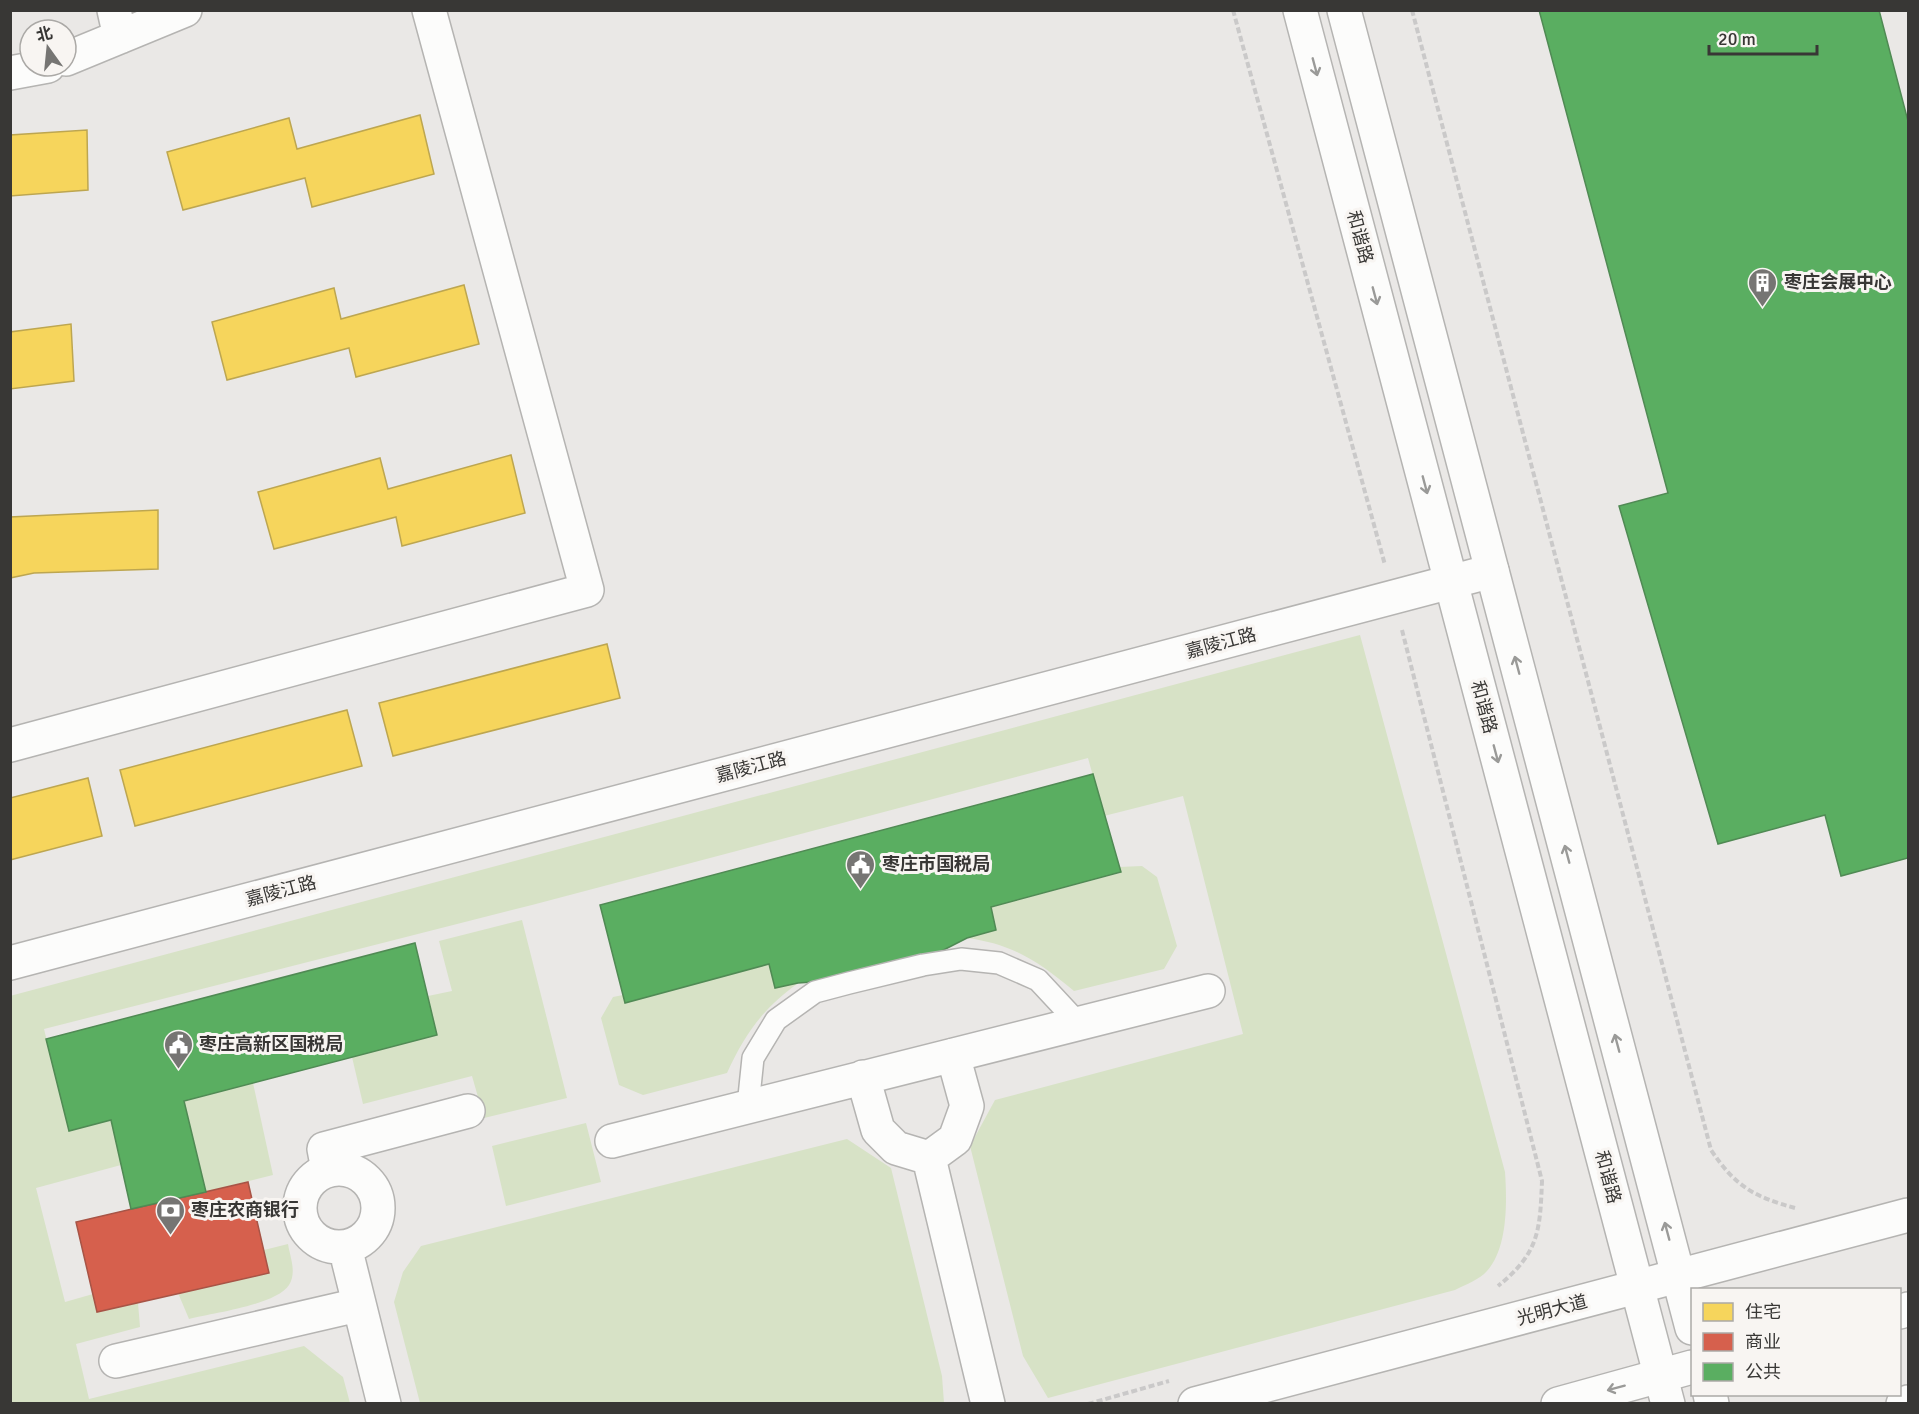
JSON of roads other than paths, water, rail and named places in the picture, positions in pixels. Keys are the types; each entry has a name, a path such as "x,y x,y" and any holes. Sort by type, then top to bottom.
{"street":[{"path":"78,51 117,24 185,10"},
{"path":"10,745 587,590 429,10"},
{"name":"和谐路","path":"1300,10 1664,1390"},
{"path":"1344,10 1691,1324"},
{"name":"嘉陵江路","path":"10,963 1492,571"},
{"path":"612,1141 1208,991"},
{"path":"929,1158 955,1139 967,1106 953,1055"},
{"path":"863,1077 878,1130 896,1148 929,1158"},
{"path":"328,1170 324,1149 468,1111"},
{"path":"929,1158 988,1404"},
{"path":"341,1169 364,1178 377,1200 378,1212 368,1235 357,1243 345,1247 319,1243 302,1224 299,1211 301,1197 307,1185 316,1176 328,1170 341,1169"},
{"name":"光明大道","path":"1187,1391 1637,1287 1908,1215"},
{"path":"345,1247 384,1404"},
{"path":"116,1361 358,1305"},
{"path":"1558,1404 1664,1390 1691,1368"},
{"path":"1903,1404 1908,1402"}],"lane":[{"path":"748,1106 753,1058 776,1020 815,992 849,983 923,965 961,959 999,963 1038,980 1078,1023"}],"place":[{"name":"枣庄会展中心","path":"1763,308"},
{"name":"枣庄市国税局","path":"861,890"},
{"name":"枣庄高新区国税局","path":"178,1070"},
{"name":"枣庄农商银行","path":"170,1236"}]}
